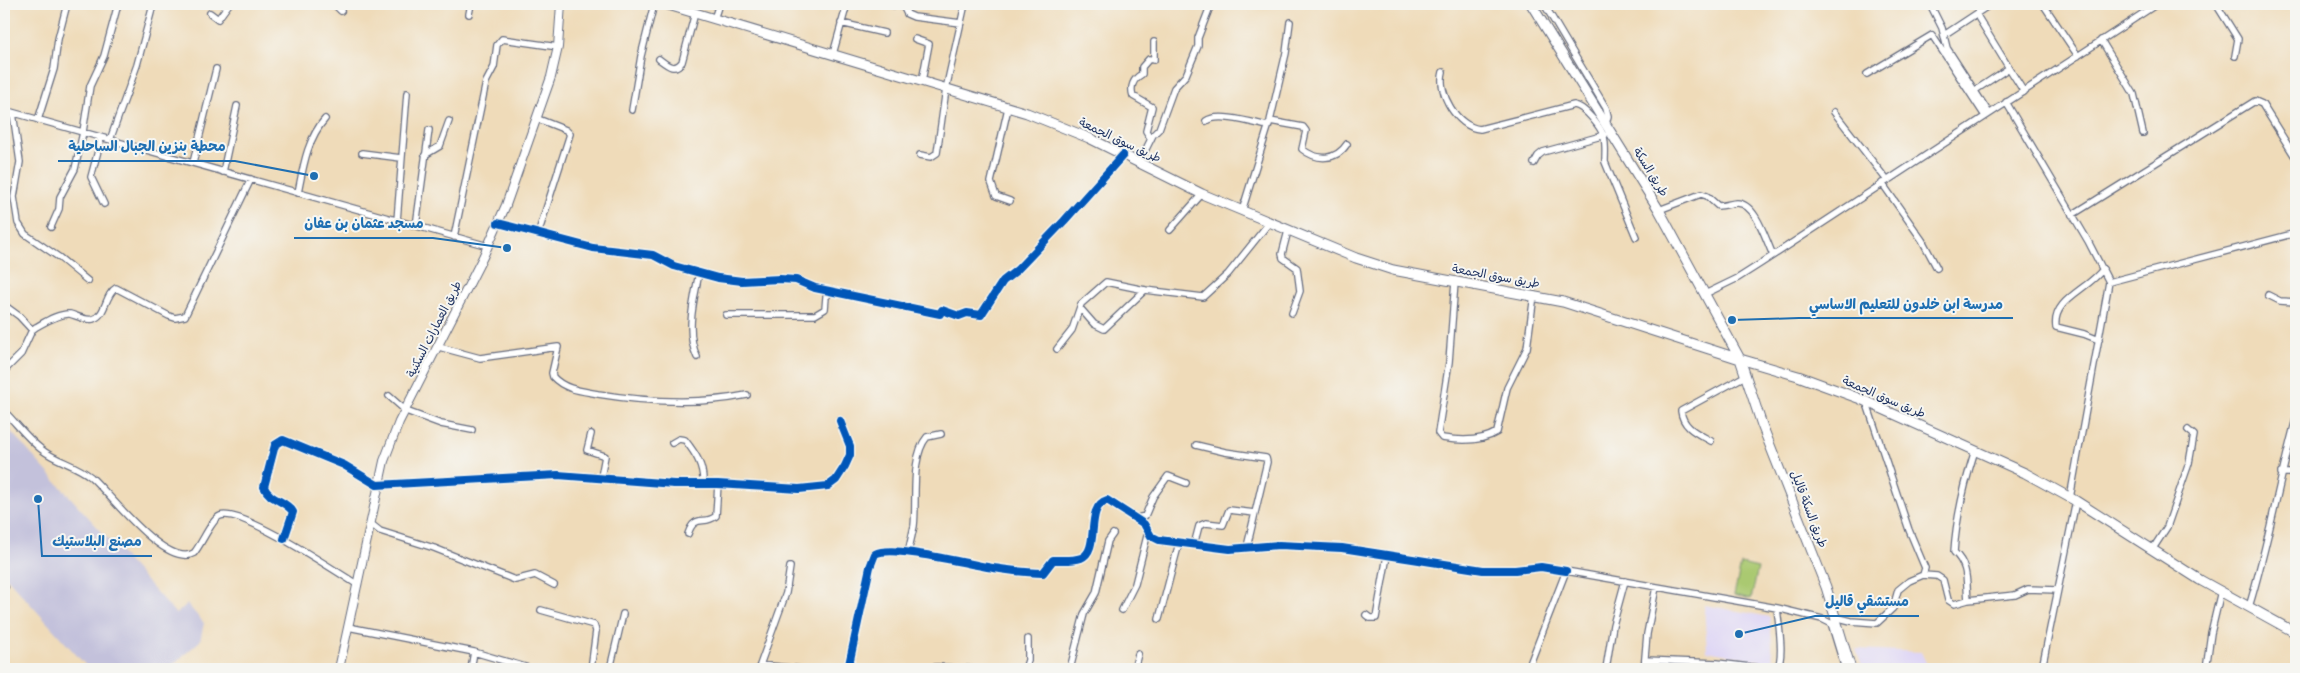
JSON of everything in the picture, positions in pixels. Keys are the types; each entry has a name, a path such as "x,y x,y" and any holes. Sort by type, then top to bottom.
{"main road":[{"name":"طريق العمارات السكنية","path":"339,669 378,485 390,442 498,223 538,119 551,77 558,47 561,4"},
{"name":"طريق سوق الجمعة","path":"665,4 1008,108 1081,135 1202,194 1356,258 1393,270 1534,295 1563,302 1798,376 1866,401 2007,464 2073,500 2152,550 2296,633"},
{"name":"طريق السكة","path":"1531,4 1606,124 1608,134 1659,210 1740,359"},
{"name":"طريق السكة قاليل","path":"1740,359 1762,425 1832,605 1835,622 1851,669"}],"street":[{"path":"38,120 54,69 58,39 67,4"},
{"path":"51,226 59,209 60,197 75,169 90,86 104,56 118,4"},
{"path":"210,13 218,19 229,4"},
{"path":"334,4 341,11"},
{"path":"469,14 471,4"},
{"path":"632,110 641,56 654,4"},
{"path":"714,18 719,4"},
{"path":"833,54 847,4"},
{"path":"920,155 931,157 937,153 946,89 965,4"},
{"path":"1139,163 1154,132 1159,129 1174,88 1186,75 1198,46 1201,31 1211,4"},
{"path":"1544,4 1606,108 1608,116 1606,124"},
{"path":"1930,4 1952,57 1987,114"},
{"path":"1944,35 1991,4"},
{"path":"2043,4 2078,56"},
{"path":"1704,294 1738,278 2157,4"},
{"path":"2216,4 2238,39 2235,56"},
{"path":"891,5 903,6 907,14 914,17 961,22"},
{"path":"110,140 133,77 152,9"},
{"path":"659,59 671,67 676,67 682,62 695,13"},
{"path":"1976,14 2024,92"},
{"path":"1242,211 1269,124 1286,53 1290,22"},
{"path":"841,23 884,33"},
{"path":"1867,74 1932,35 1987,114"},
{"path":"454,237 486,82 494,67 497,45 502,39 558,47"},
{"path":"915,39 929,44 922,81"},
{"path":"2101,40 2134,94 2143,133"},
{"path":"1151,139 1146,131 1152,108 1133,96 1131,89 1136,78 1142,74 1142,67 1149,59 1154,60 1154,42"},
{"path":"1974,92 2009,68"},
{"path":"193,163 216,69"},
{"path":"1443,72 1442,83 1450,105 1458,120 1472,128 1480,128 1574,105 1580,107 1608,134"},
{"path":"396,221 408,93"},
{"path":"2072,215 2255,101 2262,104 2294,155"},
{"path":"2006,102 2109,282 2073,500 2042,668"},
{"path":"223,172 237,106"},
{"path":"1008,108 991,182 996,196 1010,201"},
{"path":"4,110 488,246"},
{"path":"1834,112 1884,181 1922,240 1937,268"},
{"path":"13,113 20,162 14,197 18,223 25,234 60,258 88,281"},
{"path":"1206,121 1220,117 1303,127 1306,131 1302,149 1312,154 1333,157 1341,153 1347,144"},
{"path":"538,119 566,130 570,134 538,234"},
{"path":"298,193 306,156 316,132 325,120"},
{"path":"424,155 440,146 449,121"},
{"path":"416,226 424,155 429,130"},
{"path":"1534,163 1540,153 1608,134"},
{"path":"1608,134 1605,162 1636,237"},
{"path":"100,137 91,177 104,204"},
{"path":"362,153 402,158"},
{"path":"498,223 594,248 653,255 674,266 734,280 796,280 810,287 940,314 942,310 959,316 967,312 981,316 1003,281 1017,270 1123,155"},
{"path":"4,371 20,354 32,330 65,314 89,320 96,318 116,288 169,316 175,318 185,316 251,179"},
{"path":"1170,230 1202,194"},
{"path":"1659,210 1701,194 1707,196 1718,206 1742,204 1749,208 1757,218 1773,255"},
{"path":"1057,348 1072,330 1085,298 1106,282 1145,290 1203,296 1224,279 1269,222"},
{"path":"1288,231 1282,258 1297,268 1300,285 1300,291 1292,313"},
{"path":"2109,282 2296,233"},
{"path":"2099,340 2084,334 2060,330 2056,327 2056,324 2059,307 2092,281 2103,269"},
{"path":"697,357 691,338 700,273"},
{"path":"1455,282 1449,362 1438,433 1439,437 1449,440 1470,440 1497,432 1506,388 1527,348 1534,295"},
{"path":"1080,308 1094,324 1104,329 1145,290"},
{"path":"726,315 740,313 814,315 825,308 826,297 832,291"},
{"path":"2268,295 2275,299 2296,302"},
{"path":"4,304 32,330"},
{"path":"439,346 480,358 558,347 552,373 553,377 578,392 673,401 726,399 747,395"},
{"path":"1711,441 1688,427 1682,420 1681,411 1745,376"},
{"path":"389,396 406,411 441,424 472,430"},
{"path":"1866,401 1909,530 1925,568 1923,575"},
{"path":"4,410 41,450 83,471 150,538 174,554 186,556 194,553 216,519 225,515 243,519 284,539 358,584"},
{"path":"2249,607 2263,560 2281,474 2296,419"},
{"path":"284,539 293,512 290,507 272,498 264,487 275,445 283,440 344,465 378,485 558,475 674,484 718,484 776,489 828,486 836,480 850,455 850,446 840,421"},
{"path":"2152,550 2167,527 2189,463 2194,435 2188,430"},
{"path":"591,434 586,450 605,456 601,477"},
{"path":"908,553 914,525 915,478 919,454 927,437 940,434"},
{"path":"672,443 679,439 685,440 699,460 703,484"},
{"path":"1196,445 1225,452 1266,458 1267,462 1248,547"},
{"path":"1968,600 1963,560 1954,552 1955,537 1975,450"},
{"path":"2281,474 2296,473"},
{"path":"1137,518 1145,516 1153,497 1168,476 1186,483"},
{"path":"688,534 691,524 695,521 713,519 716,516 718,484"},
{"path":"848,669 873,558 878,552 908,553 994,568 1043,573 1053,560 1079,559 1087,554 1091,540 1094,514 1104,501 1111,501 1132,517 1137,518 1144,524 1148,532 1159,540 1230,549 1279,545 1342,548 1483,570 1516,570 1541,567 1777,608 1835,622 1877,623 1892,608 1898,590 1909,581 1923,575 1937,576 1943,580 1948,600 1954,604 1968,600 2015,595 2028,589 2057,590"},
{"path":"1194,545 1199,526 1206,524 1223,525 1229,510 1255,512"},
{"path":"370,523 380,531 434,548 515,580 535,575 554,585"},
{"path":"1122,610 1135,584 1148,532"},
{"path":"1070,669 1084,614 1096,593 1108,541 1113,534"},
{"path":"1159,618 1179,543"},
{"path":"1366,615 1376,618 1387,556"},
{"path":"790,567 786,593 760,667 800,669"},
{"path":"1528,669 1566,571"},
{"path":"1606,669 1613,625 1625,581"},
{"path":"1644,669 1647,634 1656,587"},
{"path":"2206,669 2211,634 2221,591"},
{"path":"1822,619 1830,614 1832,605"},
{"path":"1645,660 1716,666 1777,668 1780,664 1781,656 1777,608"},
{"path":"540,610 594,625 596,631 591,669"},
{"path":"610,669 623,614"},
{"path":"1835,622 1845,669"},
{"path":"348,627 474,652 532,669"},
{"path":"1025,669 1028,660 1028,639"},
{"path":"471,669 474,652"},
{"path":"1134,669 1138,654"},
{"path":"926,669 937,667 972,669"}],"shaded area":[{"path":"4,424 176,614 187,604 204,623 200,641 168,669 89,669 4,575"},
{"path":"1704,605 1770,617 1773,663 1707,651"},
{"path":"1856,649 1921,652 1929,669 1863,669"}],"green space":[{"path":"1741,564 1758,568 1751,599 1734,595"}],"cycle path":[{"path":"498,223 593,248 653,255 674,266 718,278 742,281 796,280 815,288 940,314 942,310 959,316 967,313 981,315 1003,281 1017,270 1064,221 1123,155"},
{"path":"284,539 293,512 270,495 264,487 275,445 283,440 344,465 377,485 558,475 674,484 718,484 799,489 828,486 836,480 845,466 850,455 850,446 840,421"},
{"path":"848,669 870,567 875,554 885,552 914,553 993,568 1043,573 1053,560 1078,559 1087,553 1092,538 1096,511 1100,504 1107,500 1144,524 1151,536 1159,540 1230,549 1279,545 1342,548 1483,570 1515,570 1541,567 1566,571"}],"place":[{"name":"محطة بنزين الجبال الساحلية","path":"314,176"},
{"name":"مسجد عثمان بن عفان","path":"507,248"},
{"name":"مدرسة ابن خلدون للتعليم الاساسي","path":"1732,320"},
{"name":"مصنع البلاستيك","path":"38,499"},
{"name":"مستشقي قاليل","path":"1739,634"}]}
